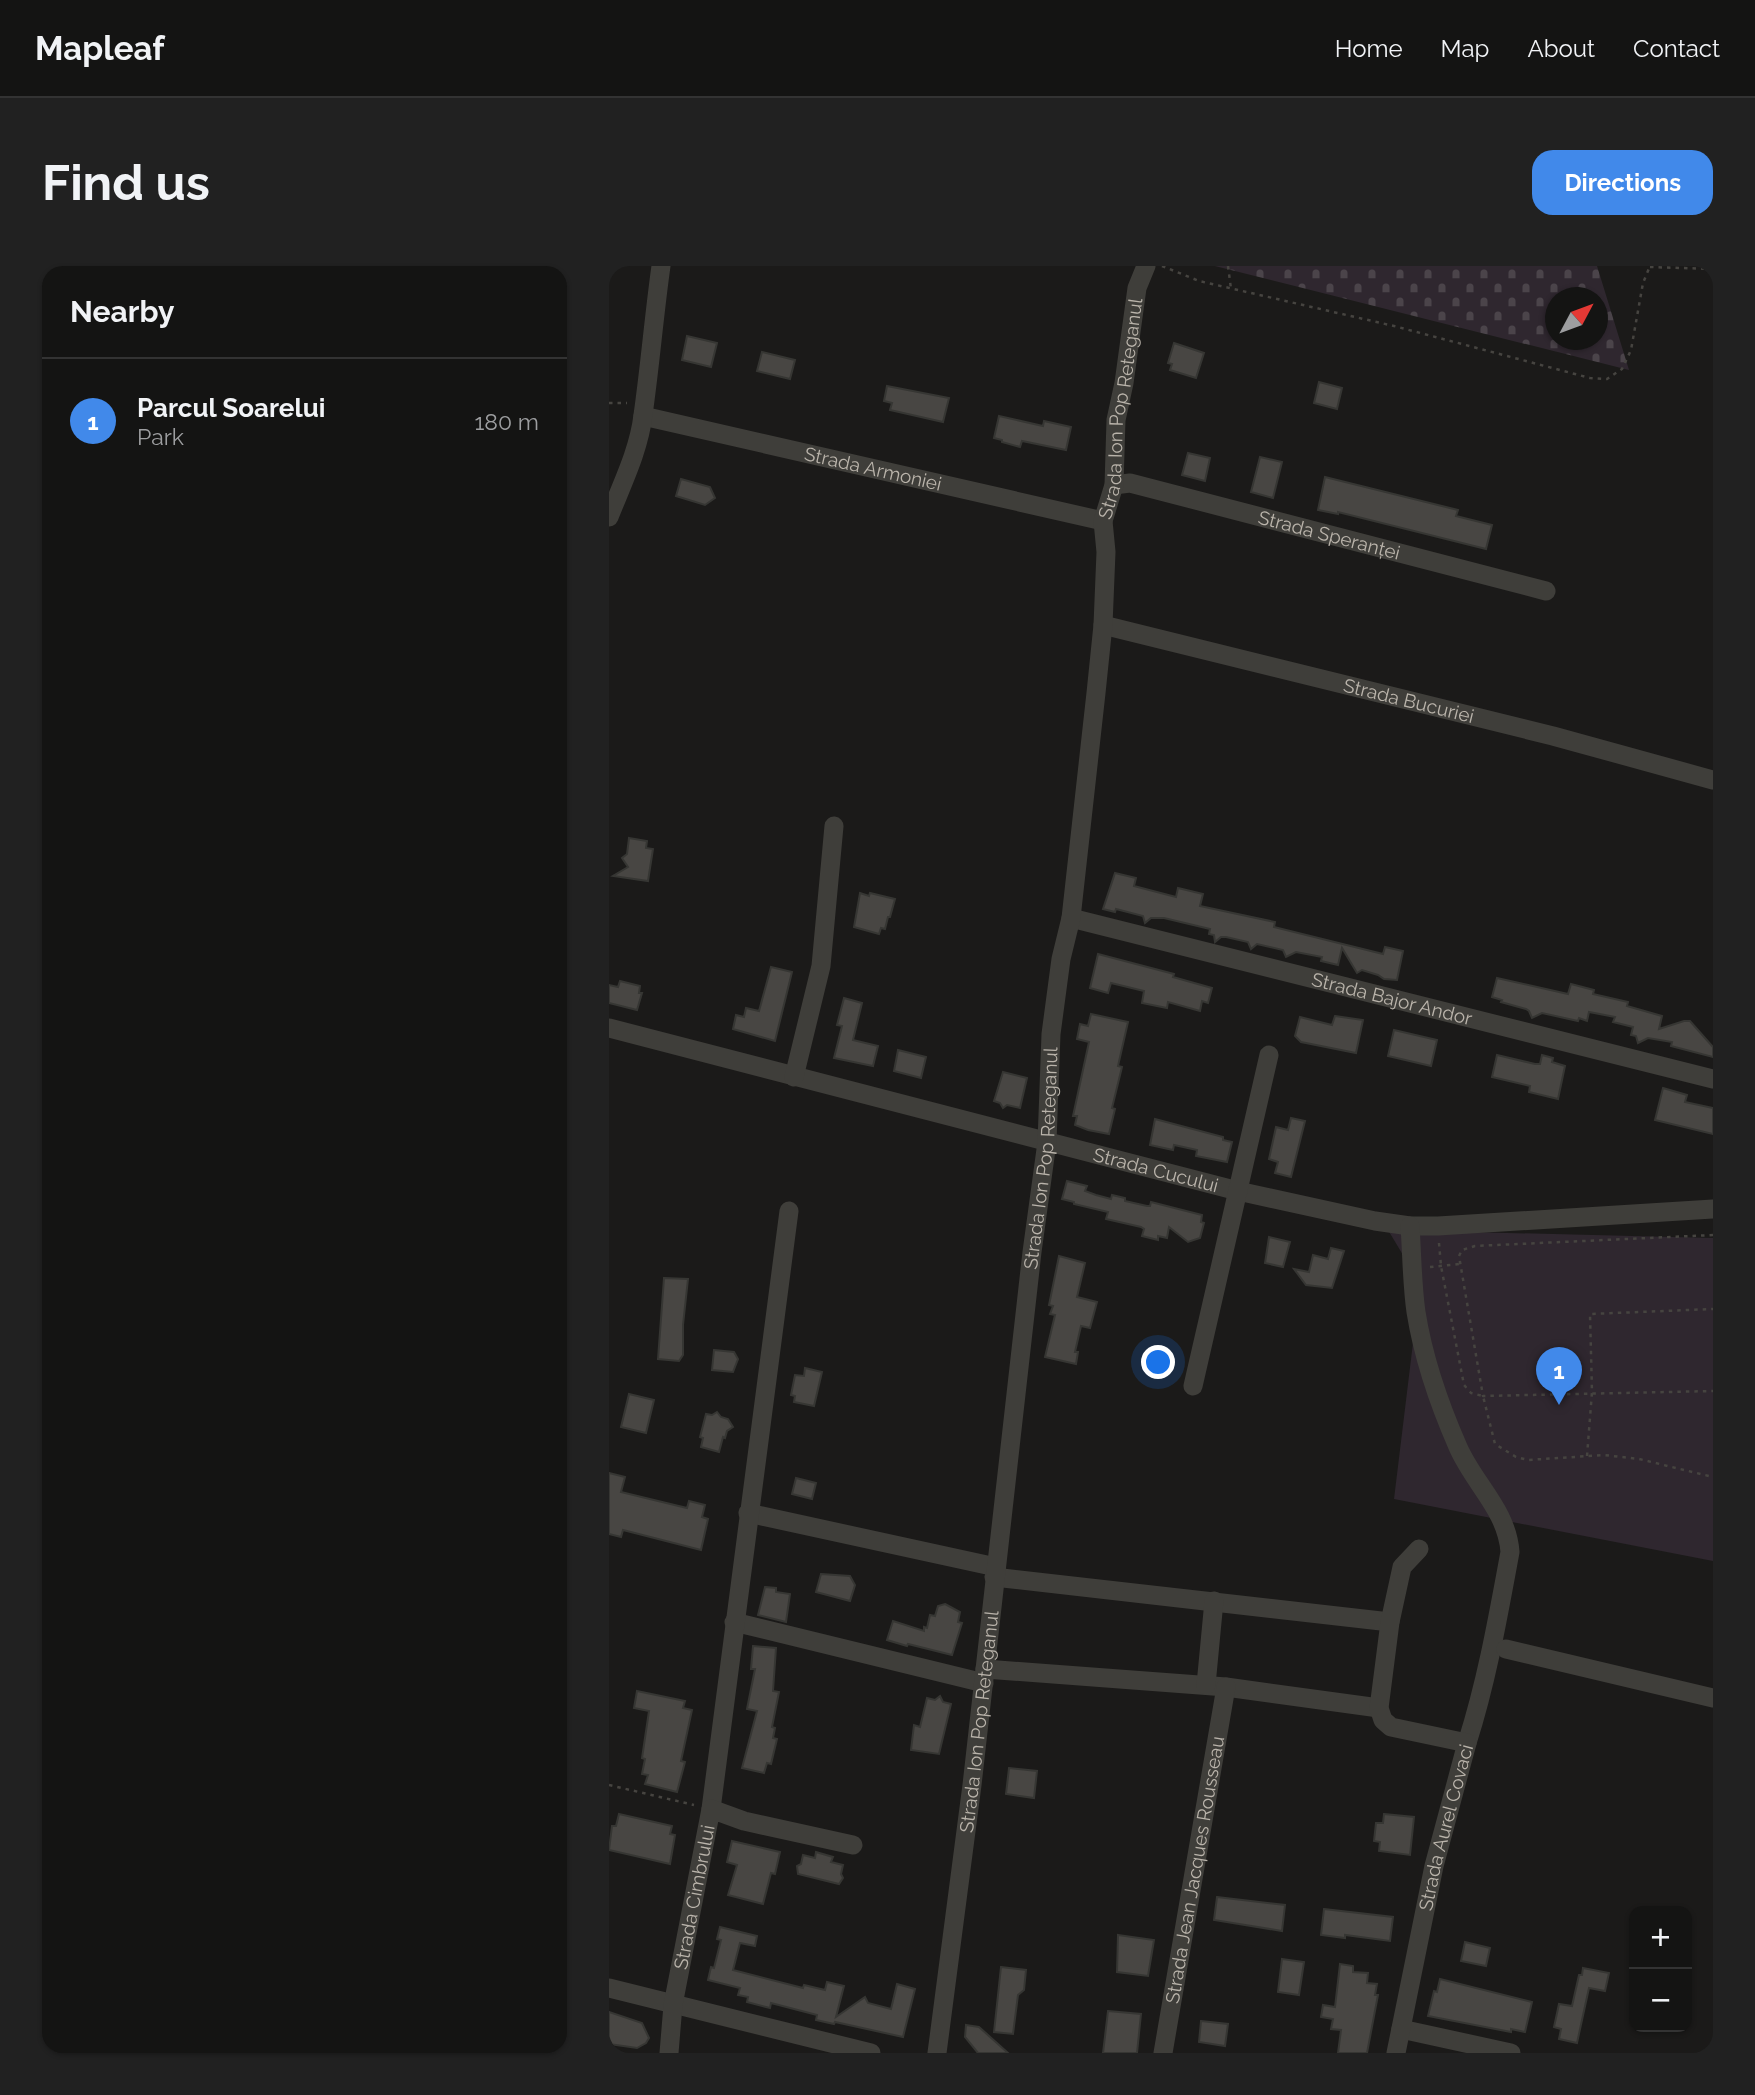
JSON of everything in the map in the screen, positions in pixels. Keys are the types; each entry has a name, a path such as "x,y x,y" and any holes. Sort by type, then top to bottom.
{"street":[{"path":"609,517 634,453 643,416 661,266"},
{"name":"Strada Ion Pop Reteganul","path":"937,2053 1047,1142 1051,1034 1061,959 1071,918 1103,625 1106,552 1103,521 1114,485 1116,420 1137,288 1146,266"},
{"name":"Strada Armoniei","path":"643,416 1103,521"},
{"name":"Strada Speranței","path":"1114,485 1130,483 1546,591"},
{"name":"Strada Bucuriei","path":"1103,625 1553,736 1713,780"},
{"path":"794,1077 821,966 834,826"},
{"name":"Strada Bajor Andor","path":"1071,918 1713,1079"},
{"name":"Strada Cucului","path":"609,1028 1238,1191 1375,1222 1438,1226 1713,1209"},
{"path":"1193,1386 1269,1055"},
{"path":"711,1809 789,1211"},
{"path":"1410,1226 1417,1315 1428,1361 1466,1464 1502,1517 1509,1536 1510,1552 1493,1647 1482,1697 1467,1743"},
{"path":"748,1513 995,1572 1390,1622"},
{"path":"734,1622 984,1676 1206,1685 1379,1708 1390,1622 1402,1567 1419,1549"},
{"path":"1206,1685 1214,1601"},
{"path":"1506,1649 1713,1698"},
{"name":"Strada Jean Jacques Rousseau","path":"1163,2053 1226,1687"},
{"name":"Strada Aurel Covaci","path":"1379,1708 1383,1720 1391,1727 1467,1743 1433,1866 1396,2053"},
{"name":"Strada Cimbrului","path":"669,2053 673,2006 711,1809 744,1821 853,1845"},
{"path":"609,1989 871,2053"},
{"path":"1401,2029 1511,2053"}],"path":[{"path":"1162,266 1199,281 1394,326 1590,379 1607,379 1622,369 1631,350 1643,283 1650,266 1713,269"},
{"path":"1228,266 1231,289"},
{"path":"1438,1226 1441,1266 1464,1385 1471,1393 1483,1396 1713,1391"},
{"path":"1713,1235 1475,1246 1462,1250 1459,1255 1483,1396 1495,1444 1528,1460 1587,1456 1639,1459 1713,1477"},
{"path":"1412,1268 1460,1264"},
{"path":"1587,1456 1592,1392 1590,1314 1713,1309"},
{"path":"609,1785 711,1809"}],"green space":[{"path":"1215,266 1597,266 1603,287 1545,287 1545,349"},
{"path":"1608,302 1629,370 1549,350 1608,350"},
{"path":"1388,1230 1713,1238 1713,1561 1394,1499 1417,1310 1409,1265"}],"building":[{"path":"687,336 717,343 711,367 682,360"},
{"path":"1174,343 1204,353 1196,378 1170,370 1172,364 1168,363"},
{"path":"762,352 795,360 790,379 757,371"},
{"path":"1319,382 1342,388 1337,409 1314,403"},
{"path":"887,386 949,398 943,422 890,410 892,403 884,401"},
{"path":"999,416 1043,426 1044,421 1071,427 1066,450 1022,441 1020,447 994,438"},
{"path":"1188,453 1210,458 1205,481 1182,475"},
{"path":"1260,457 1282,462 1273,498 1251,492"},
{"path":"1325,477 1458,510 1456,516 1492,525 1486,549 1338,512 1318,510"},
{"path":"681,479 710,487 715,498 705,505 676,496"},
{"path":"629,838 647,841 646,848 653,849 648,881 613,876 628,867 622,858 627,854"},
{"path":"1115,873 1136,878 1134,886 1176,897 1178,888 1203,894 1200,906 1275,922 1274,927 1383,954 1385,947 1403,951 1397,980 1384,979 1362,970 1357,973 1342,948 1338,965 1321,961 1322,957 1296,952 1286,957 1283,950 1257,944 1251,949 1248,942 1226,937 1215,942 1214,935 1209,934 1210,929 1164,918 1151,918 1145,923 1143,916 1116,909 1115,912 1103,909"},
{"path":"860,893 895,899 885,929 881,928 879,934 854,927"},
{"path":"1098,954 1174,974 1173,977 1212,988 1208,1003 1202,1001 1200,1011 1168,1002 1167,1008 1142,1003 1144,991 1111,983 1108,993 1090,988"},
{"path":"771,967 792,972 775,1041 733,1029 736,1015 744,1017 746,1008 759,1011"},
{"path":"1497,978 1568,994 1571,984 1594,990 1593,994 1628,1002 1627,1006 1662,1016 1659,1029 1690,1021 1713,1047 1713,1057 1671,1046 1672,1042 1648,1038 1638,1043 1636,1036 1631,1035 1633,1027 1613,1022 1615,1017 1589,1012 1587,1021 1542,1013 1532,1018 1526,1009 1492,997"},
{"path":"620,981 640,986 639,993 642,993 637,1010 609,1003 609,985 618,987"},
{"path":"844,998 862,1003 853,1040 878,1046 873,1066 834,1058 842,1026 837,1025"},
{"path":"1091,1014 1128,1022 1118,1066 1122,1067 1109,1134 1075,1125 1077,1116 1073,1116 1089,1042 1077,1039 1080,1024 1088,1026"},
{"path":"1335,1016 1363,1020 1356,1053 1301,1042 1295,1036 1300,1017 1332,1025"},
{"path":"1394,1030 1437,1040 1431,1066 1388,1056"},
{"path":"898,1050 926,1057 921,1078 894,1071"},
{"path":"1497,1055 1540,1064 1542,1055 1565,1066 1558,1099 1529,1092 1530,1086 1492,1077"},
{"path":"1003,1072 1027,1078 1020,1108 1007,1105 1003,1108 1000,1103 994,1101"},
{"path":"1663,1088 1687,1095 1685,1102 1713,1108 1713,1134 1655,1120"},
{"path":"1291,1118 1305,1121 1291,1177 1275,1173 1278,1162 1269,1159 1276,1127 1288,1130"},
{"path":"1155,1119 1223,1137 1223,1140 1232,1142 1227,1162 1196,1156 1197,1150 1174,1145 1173,1150 1150,1145"},
{"path":"1067,1181 1087,1186 1085,1191 1111,1199 1112,1195 1147,1206 1150,1206 1151,1202 1202,1215 1201,1222 1204,1223 1200,1238 1188,1242 1169,1227 1167,1238 1158,1236 1158,1240 1142,1236 1144,1229 1141,1227 1106,1219 1108,1212 1062,1199"},
{"path":"1269,1237 1290,1242 1283,1267 1265,1263"},
{"path":"1331,1248 1344,1251 1332,1288 1306,1285 1294,1269 1309,1272 1313,1255 1328,1259"},
{"path":"1059,1256 1085,1263 1077,1297 1097,1302 1090,1328 1081,1326 1075,1352 1078,1352 1076,1364 1045,1357 1055,1315 1050,1314 1053,1306 1049,1305"},
{"path":"664,1278 688,1279 683,1355 679,1361 658,1359"},
{"path":"714,1350 734,1352 738,1359 733,1372 712,1370"},
{"path":"805,1368 822,1372 814,1406 794,1402 795,1396 791,1395 795,1375 804,1376"},
{"path":"629,1394 654,1400 646,1433 621,1427"},
{"path":"717,1412 728,1419 733,1427 727,1431 725,1438 723,1437 719,1452 701,1447 703,1438 700,1437 706,1414"},
{"path":"609,1473 625,1477 621,1492 687,1508 689,1501 705,1505 702,1517 708,1519 701,1550 623,1530 621,1537 609,1534"},
{"path":"796,1478 816,1483 812,1499 792,1494"},
{"path":"821,1574 850,1576 855,1585 850,1601 816,1592"},
{"path":"765,1587 790,1594 786,1622 758,1615"},
{"path":"945,1604 960,1612 958,1622 962,1623 952,1655 887,1640 893,1621 924,1631 930,1615 935,1616 938,1606"},
{"path":"753,1646 776,1648 773,1691 779,1692 772,1727 775,1728 773,1738 777,1739 771,1764 767,1763 764,1773 742,1768 757,1711 747,1709 755,1669 751,1669"},
{"path":"637,1691 685,1701 683,1708 692,1710 681,1761 685,1762 677,1792 645,1784 648,1775 642,1774 645,1759 642,1758 649,1711 634,1708"},
{"path":"940,1696 943,1702 951,1704 939,1754 911,1750 914,1725 920,1727 927,1698 935,1700"},
{"path":"1009,1768 1037,1771 1034,1798 1006,1794"},
{"path":"619,1814 672,1826 670,1834 675,1835 670,1864 609,1850 612,1826 616,1826"},
{"path":"1384,1814 1414,1817 1410,1855 1379,1851 1380,1842 1374,1841 1376,1823 1383,1823"},
{"path":"732,1841 780,1852 763,1904 728,1895 737,1865 727,1862"},
{"path":"816,1852 833,1857 831,1862 843,1865 843,1878 839,1884 798,1874 797,1866 801,1864 803,1855 815,1858"},
{"path":"1217,1897 1285,1905 1282,1931 1214,1920"},
{"path":"1324,1909 1393,1917 1390,1941 1321,1935"},
{"path":"720,1927 757,1936 755,1946 740,1943 733,1970 803,1988 804,1985 825,1990 827,1982 844,1986 836,2017 865,1997 868,2003 891,2009 897,1984 915,1989 903,2037 816,2020 817,2015 771,2003 770,2008 747,2002 748,1997 738,1995 740,1988 708,1980 721,1940 717,1939"},
{"path":"1118,1935 1154,1940 1148,1976 1117,1972"},
{"path":"1465,1942 1490,1948 1486,1966 1461,1961"},
{"path":"1282,1959 1304,1962 1299,1995 1278,1992"},
{"path":"1340,1964 1353,1966 1353,1972 1368,1973 1367,1983 1377,1984 1375,1995 1378,1995 1367,2053 1338,2053 1341,2030 1331,2029 1333,2019 1321,2017 1323,2005 1335,2007"},
{"path":"1001,1967 1026,1970 1024,1990 1018,1995 1013,2034 994,2032"},
{"path":"1583,1968 1609,1973 1605,1991 1589,1988 1577,2043 1559,2039 1561,2029 1554,2027 1559,2004 1572,2006"},
{"path":"1440,1979 1532,2002 1525,2032 1511,2029 1511,2032 1428,2016"},
{"path":"1108,2011 1141,2014 1137,2053 1103,2053"},
{"path":"609,2012 642,2023 649,2038 646,2043 637,2048 609,2044"},
{"path":"1201,2021 1228,2024 1225,2046 1199,2042"},
{"path":"966,2025 979,2027 1008,2053 978,2053 965,2037"}],"place":[{"name":"Parcul Soarelui","path":"1559,1405"}]}
